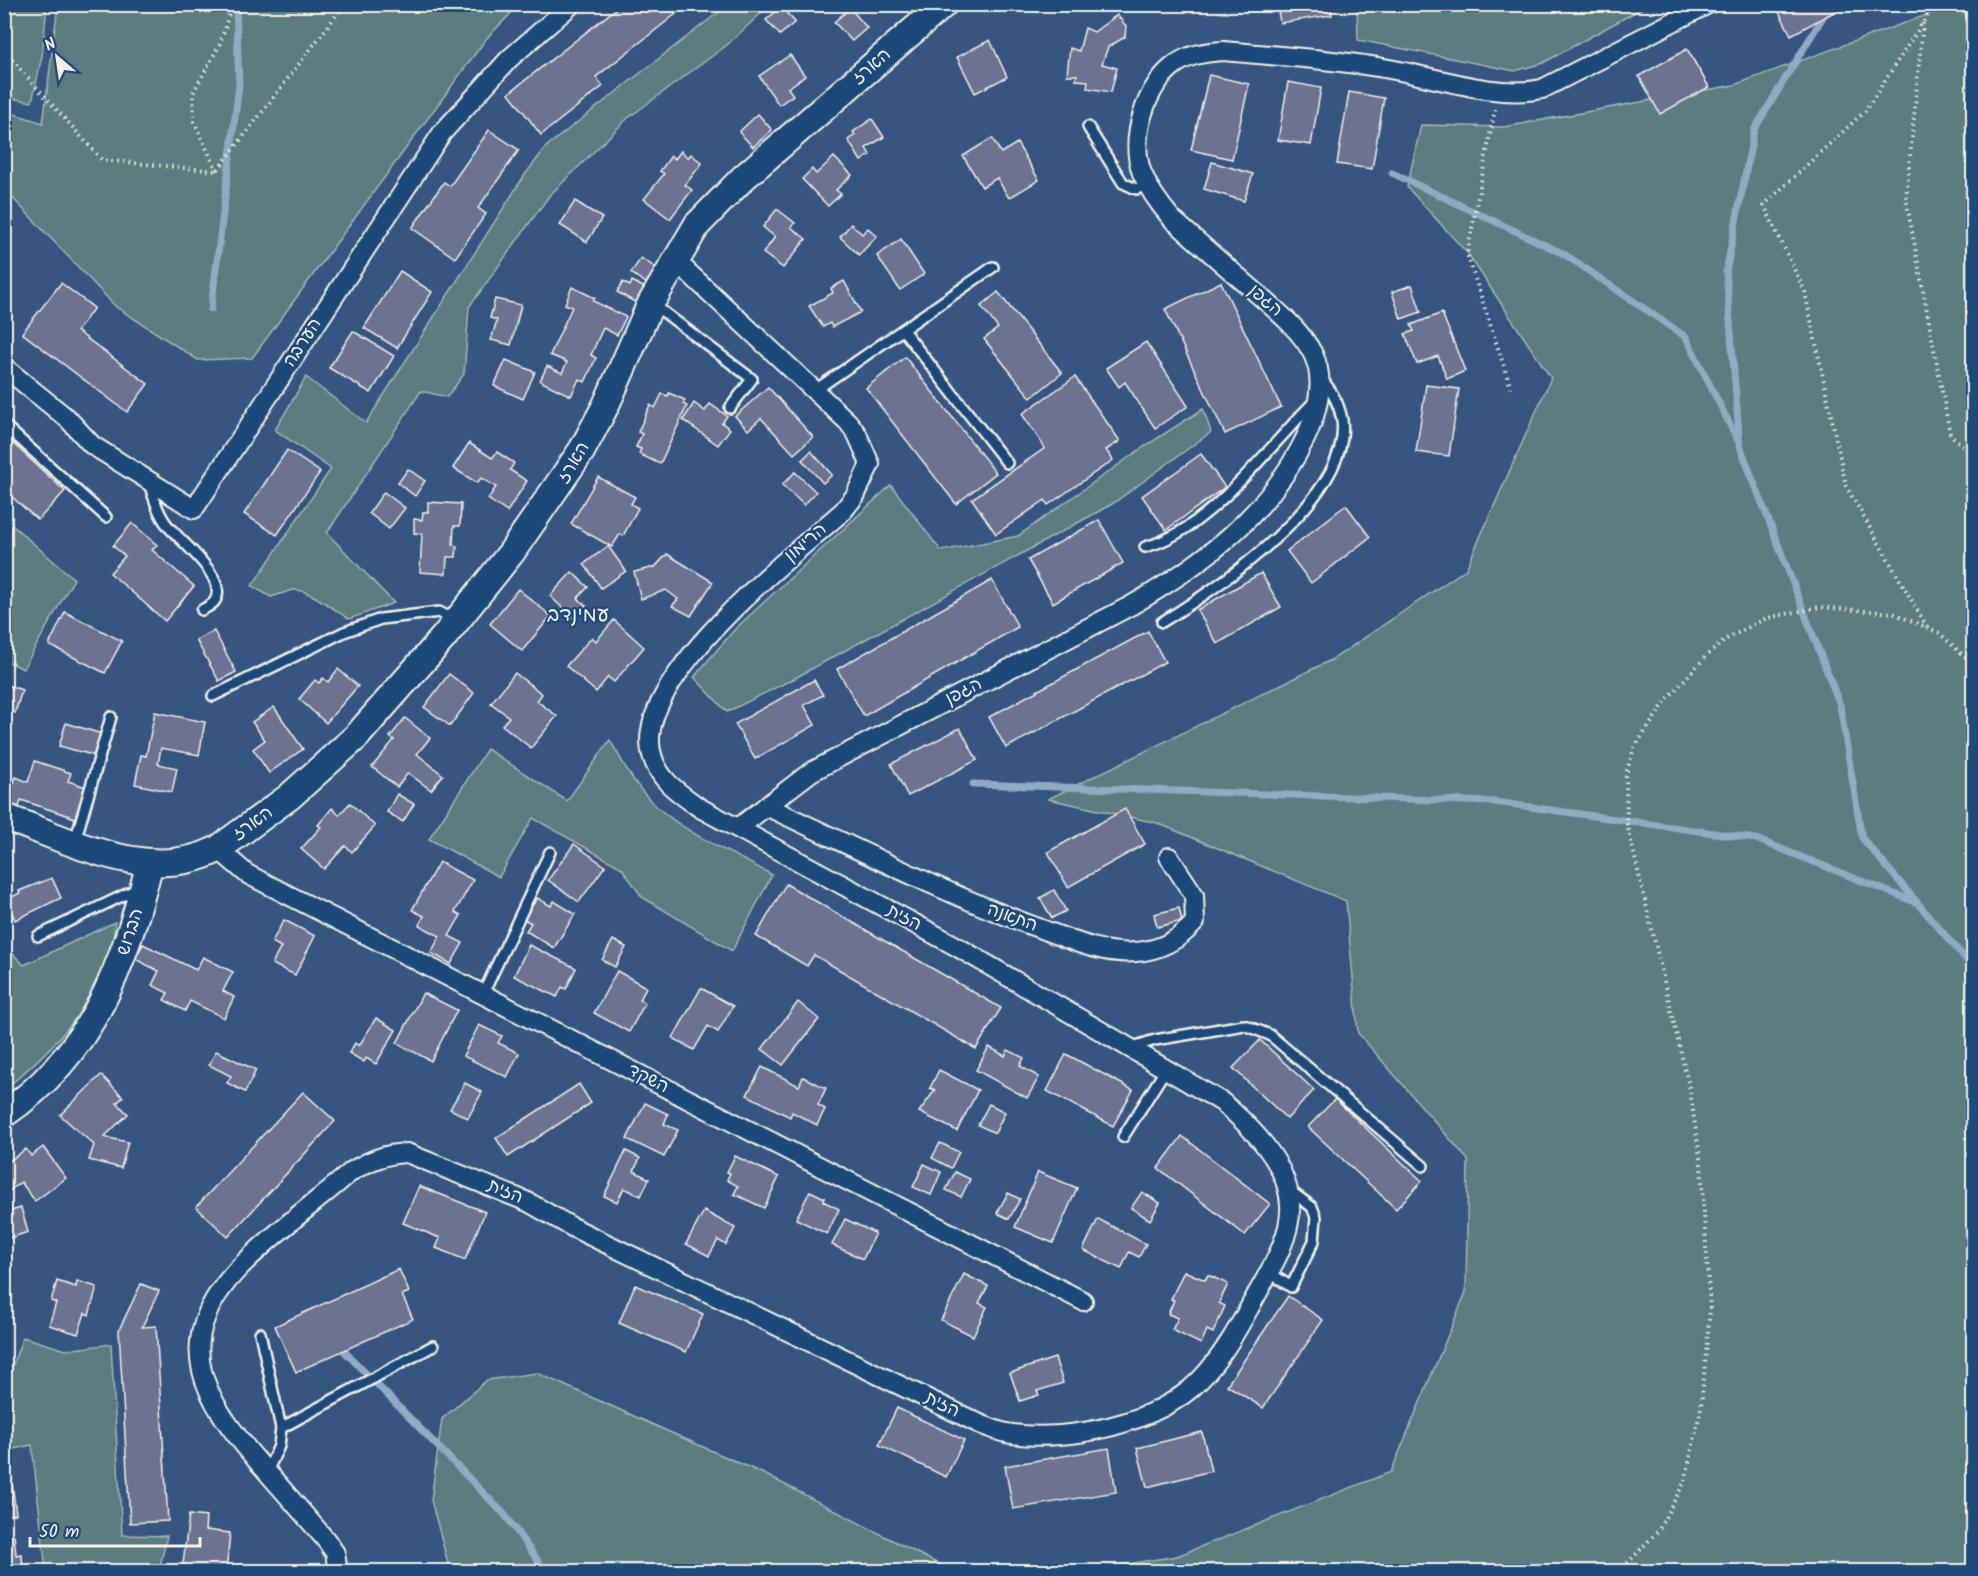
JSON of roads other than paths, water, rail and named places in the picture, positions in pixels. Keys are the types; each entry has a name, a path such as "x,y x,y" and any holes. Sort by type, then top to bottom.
{"street":[{"name":"הערבה","path":"4,367 68,419 92,445 194,509 442,133 509,59 572,4"},
{"name":"הארז","path":"147,874 218,849 289,797 340,753 387,704 457,622 535,522 578,458 606,405 651,303 697,225 725,194 944,4"},
{"name":"הגפן","path":"738,828 811,772 1132,605 1182,576 1253,516 1278,487 1312,424 1320,397 1320,375 1313,355 1296,328 1172,219 1141,171 1138,147 1142,117 1151,94 1176,64 1205,52 1224,51 1371,66 1499,91 1525,93 1542,89 1708,4"},
{"name":"הרימון","path":"675,260 857,434 870,464 866,478 843,511 748,594 697,648 657,707 651,731 651,754 660,775 675,790 700,808 738,828"},
{"name":"התאנה","path":"766,806 986,910 1082,944 1112,951 1135,952 1155,949 1173,942 1195,922 1194,895 1169,857"},
{"path":"4,817 75,842 147,874"},
{"name":"הזית","path":"338,1572 335,1553 326,1540 231,1430 209,1397 202,1375 199,1354 201,1335 218,1295 238,1269 352,1171 387,1154 407,1153 421,1157 528,1202 572,1227 982,1425 1010,1434 1062,1434 1106,1426 1148,1414 1181,1397 1219,1359 1269,1272 1286,1229 1290,1207 1287,1189 1265,1146 1249,1125 1222,1102 954,945 738,828"},
{"name":"השקד","path":"218,849 248,874 1083,1301"},
{"name":"הברוש","path":"4,1114 45,1082 68,1057 88,1029 119,968 147,874"}],"lane":[{"path":"1088,127 1123,183 1136,189 1148,185"},
{"path":"814,391 993,267"},
{"path":"651,303 752,379 730,408"},
{"path":"903,330 1007,463"},
{"path":"1162,622 1228,579 1259,554 1287,527 1328,473 1339,447 1342,421 1336,397 1320,375"},
{"path":"1145,547 1178,536 1209,512 1320,397"},
{"path":"4,424 106,517"},
{"path":"148,480 156,506 166,524 210,571 215,581 218,592 214,602 202,610"},
{"path":"213,696 344,632 381,619 439,612 457,622"},
{"path":"75,842 111,717"},
{"path":"483,994 550,852"},
{"path":"38,936 147,874"},
{"path":"1130,1048 1155,1040 1244,1025 1252,1027 1270,1035 1423,1166"},
{"path":"1123,1137 1166,1069"},
{"path":"1269,1272 1291,1287 1317,1230 1312,1207 1287,1189"},
{"path":"260,1333 281,1428 279,1446 267,1472"},
{"path":"281,1428 433,1346"}],"waterway":[{"path":"211,309 239,85 236,4"},
{"path":"1826,12 1754,130 1726,272 1740,446 1840,705 1862,838 1974,969"},
{"path":"1392,173 1564,254 1686,337 1738,441"},
{"path":"973,784 1495,802 1756,839 1915,902"},
{"path":"345,1352 505,1515 546,1572"}],"district":[{"name":"עמינדב","path":"578,615"}]}
